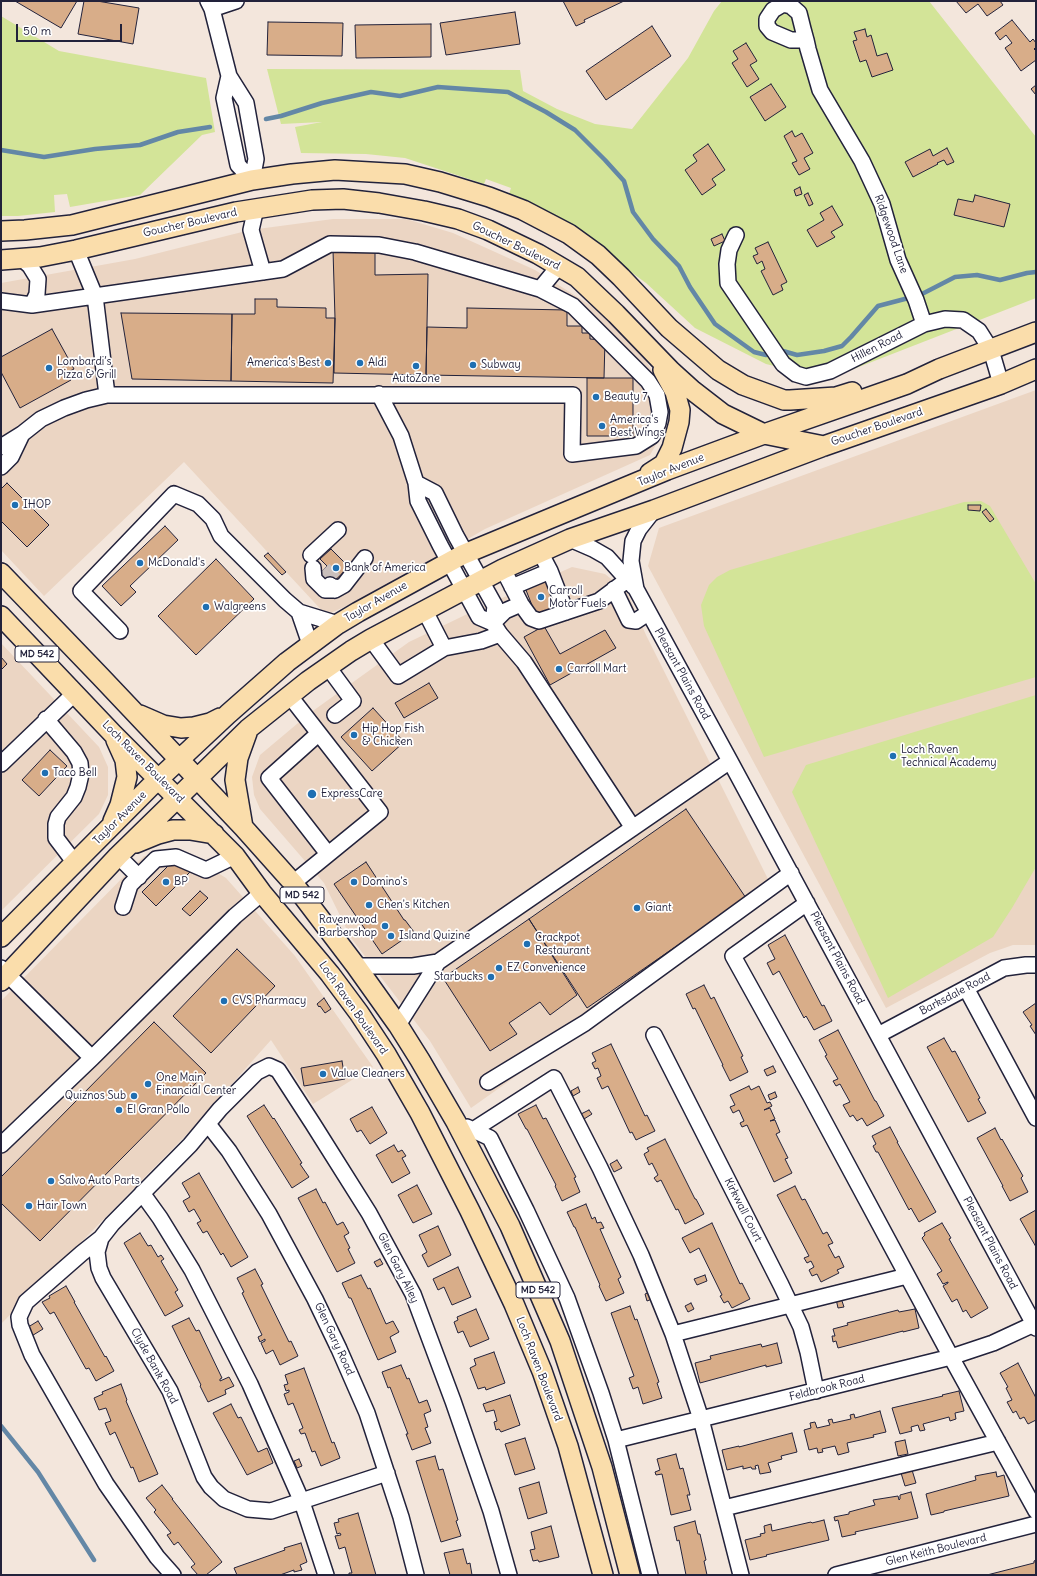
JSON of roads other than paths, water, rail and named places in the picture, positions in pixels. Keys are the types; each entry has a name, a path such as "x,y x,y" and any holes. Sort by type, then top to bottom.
{"main road":[{"path":"1,231 72,225 252,180 292,174 335,170 405,174 489,196 523,210 569,234 592,251 621,277 669,328 718,370 743,385 784,400 836,397 882,381 907,384 939,369 1036,332"},
{"path":"252,180 256,208"},
{"name":"Goucher Boulevard","path":"1,260 40,257 256,208 312,200 343,199 379,203 424,211 458,219 488,230 538,254 577,277 692,390 717,409 752,429 764,434 824,446 1001,384 1036,369"},
{"path":"630,486 664,464 672,448 679,422 680,410 675,392 667,376 646,346"},
{"name":"Taylor Avenue","path":"1,937 159,779 228,714 256,688 310,644 338,624 466,554 667,470 907,384"},
{"path":"3,974 123,851 248,729 328,667 371,639 504,569 570,539 654,510 824,446"},
{"name":"MD 542","path":"1,573 197,778 293,883 356,966 398,1025 456,1122 510,1226 560,1341 602,1466 630,1575"},
{"name":"Loch Raven Boulevard","path":"1,616 114,734 235,856 262,893 330,974 359,1013 386,1054 420,1113 470,1211 514,1304 542,1370 568,1446 603,1575"},
{"path":"134,712 163,725 181,728 194,727 210,723 228,714"},
{"path":"243,827 235,780 238,758 248,729"},
{"path":"102,837 114,820 120,805 127,777 125,760 114,734"},
{"path":"123,851 158,834 173,830 190,830 214,834"}],"street":[{"path":"236,1 210,5 229,76 246,104 256,159 252,180"},
{"name":"Ridgewood Lane","path":"806,40 820,90 862,161 882,204 898,260 924,324"},
{"path":"229,76 224,98 238,165 252,180"},
{"path":"256,208 252,230 263,272"},
{"name":"Hillen Road","path":"736,234 729,250 727,264 728,283 783,364 796,374 806,377 830,371 924,324"},
{"path":"1,302 32,305 283,269 330,244 379,245 415,252 540,289 573,306 648,381 657,395 660,412 658,423 652,436 636,446 572,454 573,395 107,395 86,400 41,419 22,434 1,447"},
{"path":"76,250 95,296 107,395"},
{"path":"21,258 30,266 38,279 37,294 32,305"},
{"path":"540,289 559,266"},
{"path":"924,324 945,319 963,320 979,331 991,350 1001,384"},
{"path":"379,394 401,436 416,483 418,501 479,617 497,629 524,662 633,828"},
{"path":"1,467 11,457 22,434"},
{"path":"416,483 435,493 466,554 495,606 497,629"},
{"path":"120,631 81,591 174,494 198,504 213,519 221,536 284,600 299,612 338,624"},
{"name":"Pleasant Plains Road","path":"631,585 633,540 639,529 654,510"},
{"path":"338,530 317,567 314,579 325,590 333,585 344,586 364,558"},
{"name":"Pleasant Plains Road","path":"570,539 594,549 608,557 631,585 648,613 791,873 1035,1326"},
{"path":"540,552 550,571 566,612"},
{"path":"504,569 521,604 531,618 539,621 599,601 614,589 631,585"},
{"path":"512,587 550,571"},
{"path":"614,589 629,620 636,621 648,613"},
{"path":"371,639 398,676 444,648 481,640 497,629 505,611 521,604"},
{"path":"425,611 444,648"},
{"path":"299,612 310,644"},
{"path":"328,667 353,701 334,715"},
{"path":"1,764 75,692"},
{"path":"289,696 380,812 293,883"},
{"path":"46,719 74,752 80,763 81,774 78,787 74,797 58,817 56,824 56,838 75,863"},
{"path":"318,734 269,778 328,854"},
{"path":"398,1025 438,962 730,761"},
{"path":"123,851 139,877"},
{"path":"123,907 130,885 156,859 176,856 206,870 235,856"},
{"path":"488,1082 584,1023 791,873"},
{"path":"1,1145 92,1058 229,921 262,893"},
{"path":"807,903 734,956 1036,1511"},
{"path":"356,966 413,966 438,962"},
{"name":"Barksdale Road","path":"878,1035 1004,968 1036,965"},
{"path":"3,974 92,1058"},
{"path":"966,988 1036,1118"},
{"name":"Kirkwall Court","path":"654,1035 790,1304 803,1334 816,1391"},
{"name":"Glen Gary Alley","path":"208,1124 257,1072 269,1066 278,1070 370,1213 413,1294 453,1401 491,1511 509,1575"},
{"path":"473,1130 554,1078 604,1175 641,1255 673,1334 701,1419 741,1575"},
{"path":"456,1122 490,1138 547,1253 567,1298 585,1346 616,1440 650,1575"},
{"name":"Clyde Bank Road","path":"208,1124 190,1145 112,1224 102,1238 97,1252 97,1259 103,1278 170,1391 199,1466 211,1487 224,1499 248,1509 271,1511 387,1473"},
{"name":"Glen Gary Road","path":"208,1124 229,1151 269,1214 315,1299 367,1413 387,1473 416,1575"},
{"path":"142,1193 160,1218 199,1284 250,1384 302,1502 326,1575"},
{"path":"102,1238 82,1253 26,1302 19,1317 20,1325 32,1355 106,1484 157,1557 173,1575"},
{"path":"673,1334 907,1276"},
{"name":"Feldbrook Road","path":"616,1440 951,1357 993,1343 1035,1326"},
{"path":"724,1508 998,1442"},
{"name":"Glen Keith Boulevard","path":"836,1575 1036,1524"}],"waterway":[{"path":"266,119 281,116 322,103 371,92 400,96 438,87 508,92 546,112 575,130 605,160 624,181 633,212 653,239 679,266 690,287 715,324 754,352 766,355 783,351 797,355 824,351 842,346 878,306 920,295 955,277 977,275 1000,280 1036,272"},
{"path":"1,150 44,157 95,149 140,145 178,132 210,127"},
{"path":"1,1426 38,1472 94,1560"}],"tunnel":[{"path":"324,569 335,580"}],"place":[{"name":"America’s Best","path":"328,363"},
{"name":"Aldi","path":"360,363"},
{"name":"Subway","path":"473,365"},
{"name":"AutoZone","path":"416,366"},
{"name":"Lombardi’s Pizza & Grill","path":"49,368"},
{"name":"Beauty 7","path":"596,397"},
{"name":"America's Best Wings","path":"602,426"},
{"name":"IHOP","path":"15,505"},
{"name":"McDonald's","path":"140,563"},
{"name":"Bank of America","path":"336,568"},
{"name":"Carroll Motor Fuels","path":"541,597"},
{"name":"Walgreens","path":"206,607"},
{"name":"Carroll Mart","path":"559,669"},
{"name":"Hip Hop Fish & Chicken","path":"354,735"},
{"name":"Loch Raven Technical Academy","path":"893,756"},
{"name":"Taco Bell","path":"45,773"},
{"name":"ExpressCare","path":"312,794"},
{"name":"BP","path":"166,882"},
{"name":"Domino's","path":"354,882"},
{"name":"Chen's Kitchen","path":"369,905"},
{"name":"Giant","path":"637,908"},
{"name":"Ravenwood Barbershop","path":"385,926"},
{"name":"Island Quizine","path":"391,936"},
{"name":"Crackpot Restaurant","path":"527,944"},
{"name":"EZ Convenience","path":"499,968"},
{"name":"Starbucks","path":"491,977"},
{"name":"CVS Pharmacy","path":"224,1001"},
{"name":"Value Cleaners","path":"323,1074"},
{"name":"One Main Financial Center","path":"148,1084"},
{"name":"Quiznos Sub","path":"134,1096"},
{"name":"El Gran Pollo","path":"119,1110"},
{"name":"Salvo Auto Parts","path":"51,1181"},
{"name":"Hair Town","path":"29,1206"}]}
